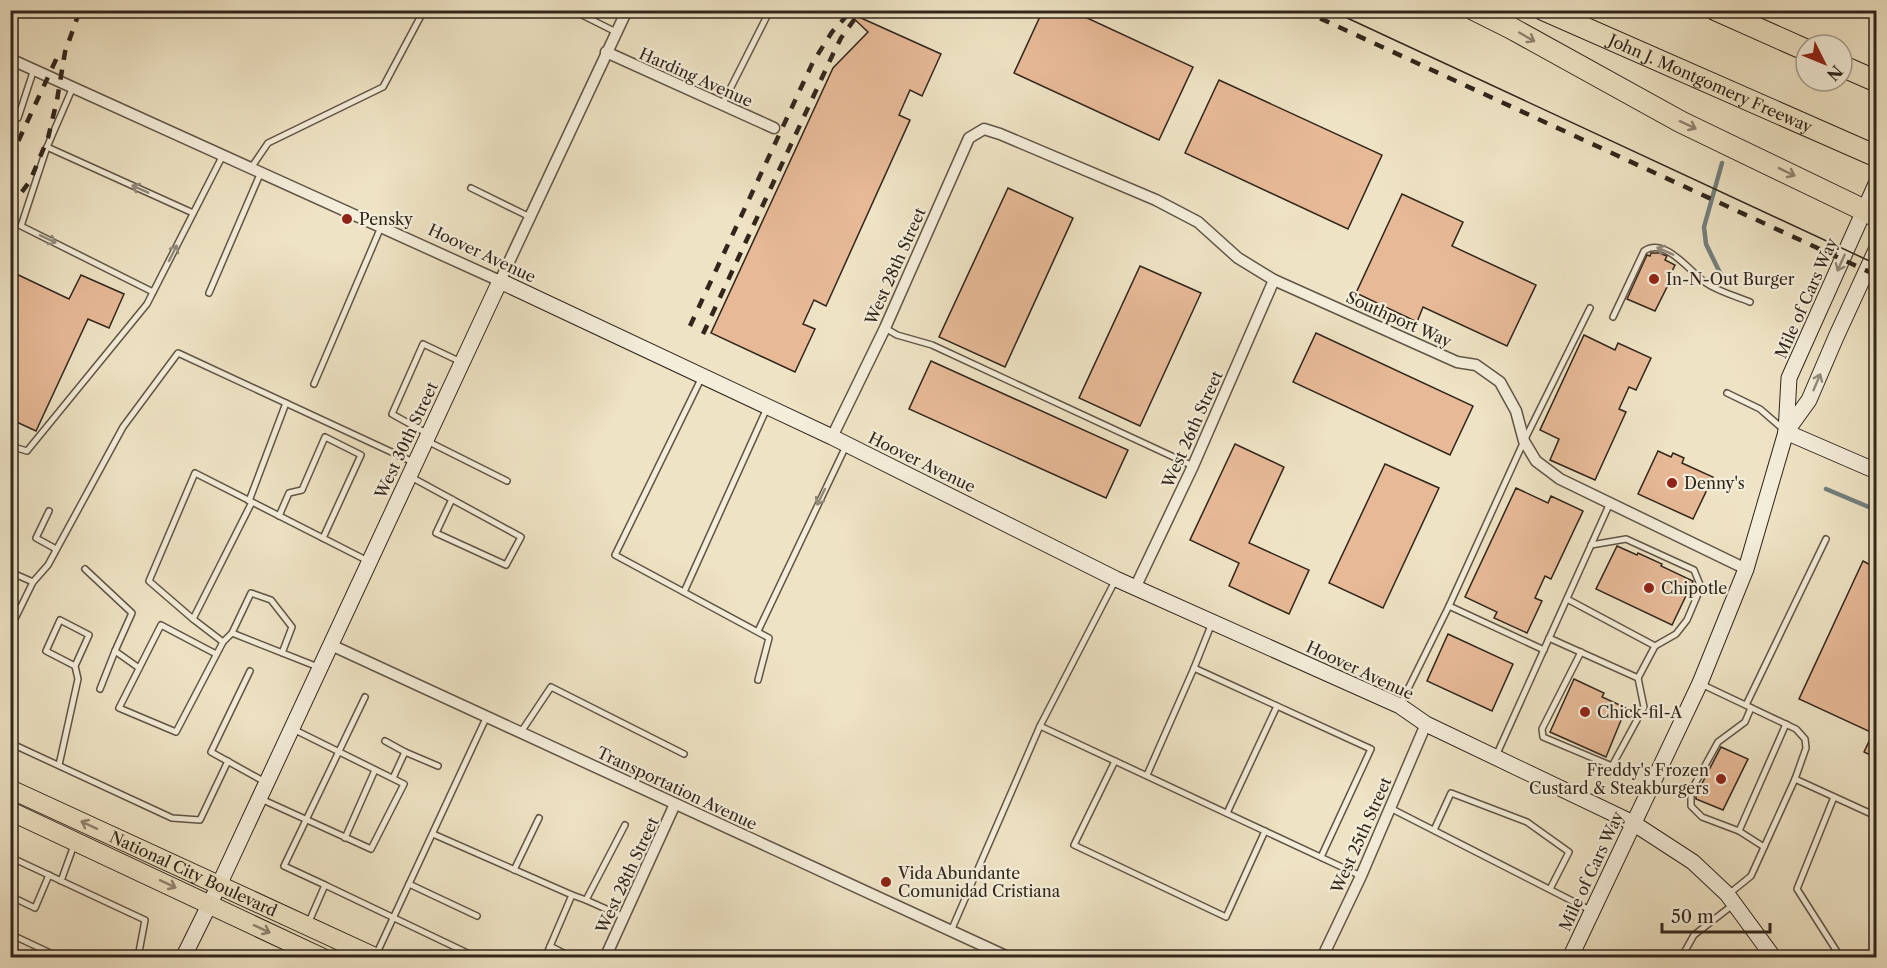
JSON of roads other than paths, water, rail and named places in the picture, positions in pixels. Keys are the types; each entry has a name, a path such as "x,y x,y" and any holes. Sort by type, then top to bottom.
{"highway":[{"path":"1475,10 1681,122 1871,213"},
{"name":"John J. Montgomery Freeway","path":"1544,10 1876,156"},
{"path":"1716,10 1794,45"},
{"path":"1854,71 1876,81"}],"main road":[{"name":"National City Boulevard","path":"10,789 376,957"},
{"name":"National City Boulevard","path":"10,810 323,957"}],"street":[{"name":"West 30th Street","path":"183,957 219,885 627,10"},
{"name":"Harding Avenue","path":"606,52 774,128"},
{"name":"Hoover Avenue","path":"10,59 500,281 768,406 1116,579 1400,706 1426,724 1633,823 1693,862 1731,899 1774,957"},
{"name":"West 28th Street","path":"831,437 885,328 969,138 984,129 1000,134"},
{"name":"Southport Way","path":"1000,134 1156,200 1198,222 1238,258 1274,280 1457,362 1476,365 1500,382 1516,411 1524,441 1536,461 1560,479 1746,569"},
{"name":"Mile of Cars Way","path":"1570,957 1700,683 1746,569 1786,432 1789,378 1871,213 1876,184"},
{"name":"Mile of Cars Way","path":"1786,432 1809,400 1876,250"},
{"name":"West 26th Street","path":"1135,588 1193,466 1274,280"},
{"path":"1786,432 1876,471"},
{"name":"Transportation Avenue","path":"331,645 1011,957"},
{"name":"West 25th Street","path":"1322,957 1426,724"},
{"name":"West 28th Street","path":"605,957 675,804"}],"lane":[{"path":"209,293 268,143 383,87 424,10"},
{"path":"572,10 616,32"},
{"path":"722,105 770,10"},
{"path":"10,114 18,118 34,69"},
{"path":"73,87 47,147 21,226 153,292"},
{"path":"47,147 194,213"},
{"path":"10,446 27,451 147,304 223,155"},
{"path":"471,188 530,217"},
{"path":"315,384 381,227"},
{"path":"1614,317 1644,251 1649,247 1655,247 1676,256 1708,284 1750,302"},
{"path":"1400,706 1449,606 1524,441 1590,308"},
{"path":"885,328 897,335 932,345 1193,466"},
{"path":"462,362 423,344 392,414 427,437 507,481"},
{"path":"10,629 33,582 48,565 123,427 178,353 286,403 412,470 452,499 521,537 506,565 436,533 452,499"},
{"path":"702,375 615,555 769,638 758,680"},
{"path":"1727,393 1760,409 1786,432"},
{"path":"193,619 250,501 286,403"},
{"path":"684,592 768,406"},
{"path":"279,516 289,493 302,490 325,437 361,454 323,538"},
{"path":"758,631 847,445"},
{"path":"223,642 149,581 195,473 369,562"},
{"path":"1496,758 1610,503"},
{"path":"49,511 36,538 56,549"},
{"path":"1581,652 1542,729 1542,737 1612,766 1644,707 1638,678 1655,646 1676,634 1687,620 1701,587 1694,570 1626,539 1591,545"},
{"path":"1764,847 1739,831 1702,817 1691,806 1691,791 1718,742 1745,722 1748,706 1826,539"},
{"path":"85,569 132,613 100,689"},
{"path":"10,572 33,582"},
{"path":"951,931 1040,726 1116,579"},
{"path":"216,654 161,625 119,708 176,732 216,654 232,633 251,593 271,600 292,627 282,653"},
{"path":"1567,599 1655,646"},
{"path":"1449,606 1544,650"},
{"path":"10,611 17,615"},
{"path":"59,765 78,679 75,666 89,634 60,620 46,651 75,666"},
{"path":"1146,776 1212,622"},
{"path":"232,633 320,668"},
{"path":"1550,638 1638,678"},
{"path":"115,651 140,668"},
{"path":"1194,668 1371,749 1321,857"},
{"path":"250,671 211,752 266,782"},
{"path":"1681,957 1694,934 1731,899 1751,876 1795,779 1806,748 1804,739 1796,729 1700,683"},
{"path":"522,732 551,687 684,754"},
{"path":"365,697 284,866 478,957"},
{"path":"1227,813 1277,706"},
{"path":"376,957 488,716"},
{"path":"1739,831 1786,724"},
{"path":"1040,726 1360,876"},
{"path":"259,798 371,849 404,784 292,728"},
{"path":"385,741 438,766"},
{"path":"10,743 172,818 200,820 228,761"},
{"path":"393,778 405,752"},
{"path":"1115,761 1074,845 1216,912 1226,916 1265,831"},
{"path":"345,838 375,770"},
{"path":"1795,779 1876,816"},
{"path":"1434,830 1451,793 1527,822 1569,852 1550,889"},
{"path":"1834,797 1797,889 1841,957"},
{"path":"1390,807 1592,911"},
{"path":"514,870 539,818"},
{"path":"586,900 625,825"},
{"path":"433,834 624,917"},
{"path":"61,881 75,841"},
{"path":"10,857 145,920 139,952"},
{"path":"10,896 35,908 49,875"},
{"path":"409,884 477,916"},
{"path":"308,926 325,885"},
{"path":"544,957 572,895"},
{"path":"10,947 13,935 61,957"},
{"path":"550,946 573,957"}],"waterway":[{"path":"1721,275 1706,244 1704,227 1722,163"},
{"path":"1826,489 1876,510"}],"tram line":[{"path":"1330,10 1876,264"}],"railway":[{"path":"10,208 30,181 48,138 65,52 80,10"},
{"path":"690,326 813,62 832,32 852,10"},
{"path":"703,334 833,54 841,38 861,10"},
{"path":"1302,10 1876,275"},
{"path":"10,159 60,51"}],"place":[{"name":"Pensky","path":"347,219"},
{"name":"In-N-Out Burger","path":"1654,279"},
{"name":"Denny's","path":"1672,483"},
{"name":"Chipotle","path":"1649,588"},
{"name":"Chick-fil-A","path":"1585,712"},
{"name":"Freddy's Frozen Custard & Steakburgers","path":"1721,779"},
{"name":"Vida Abundante Comunidad Cristiana","path":"886,882"}]}
